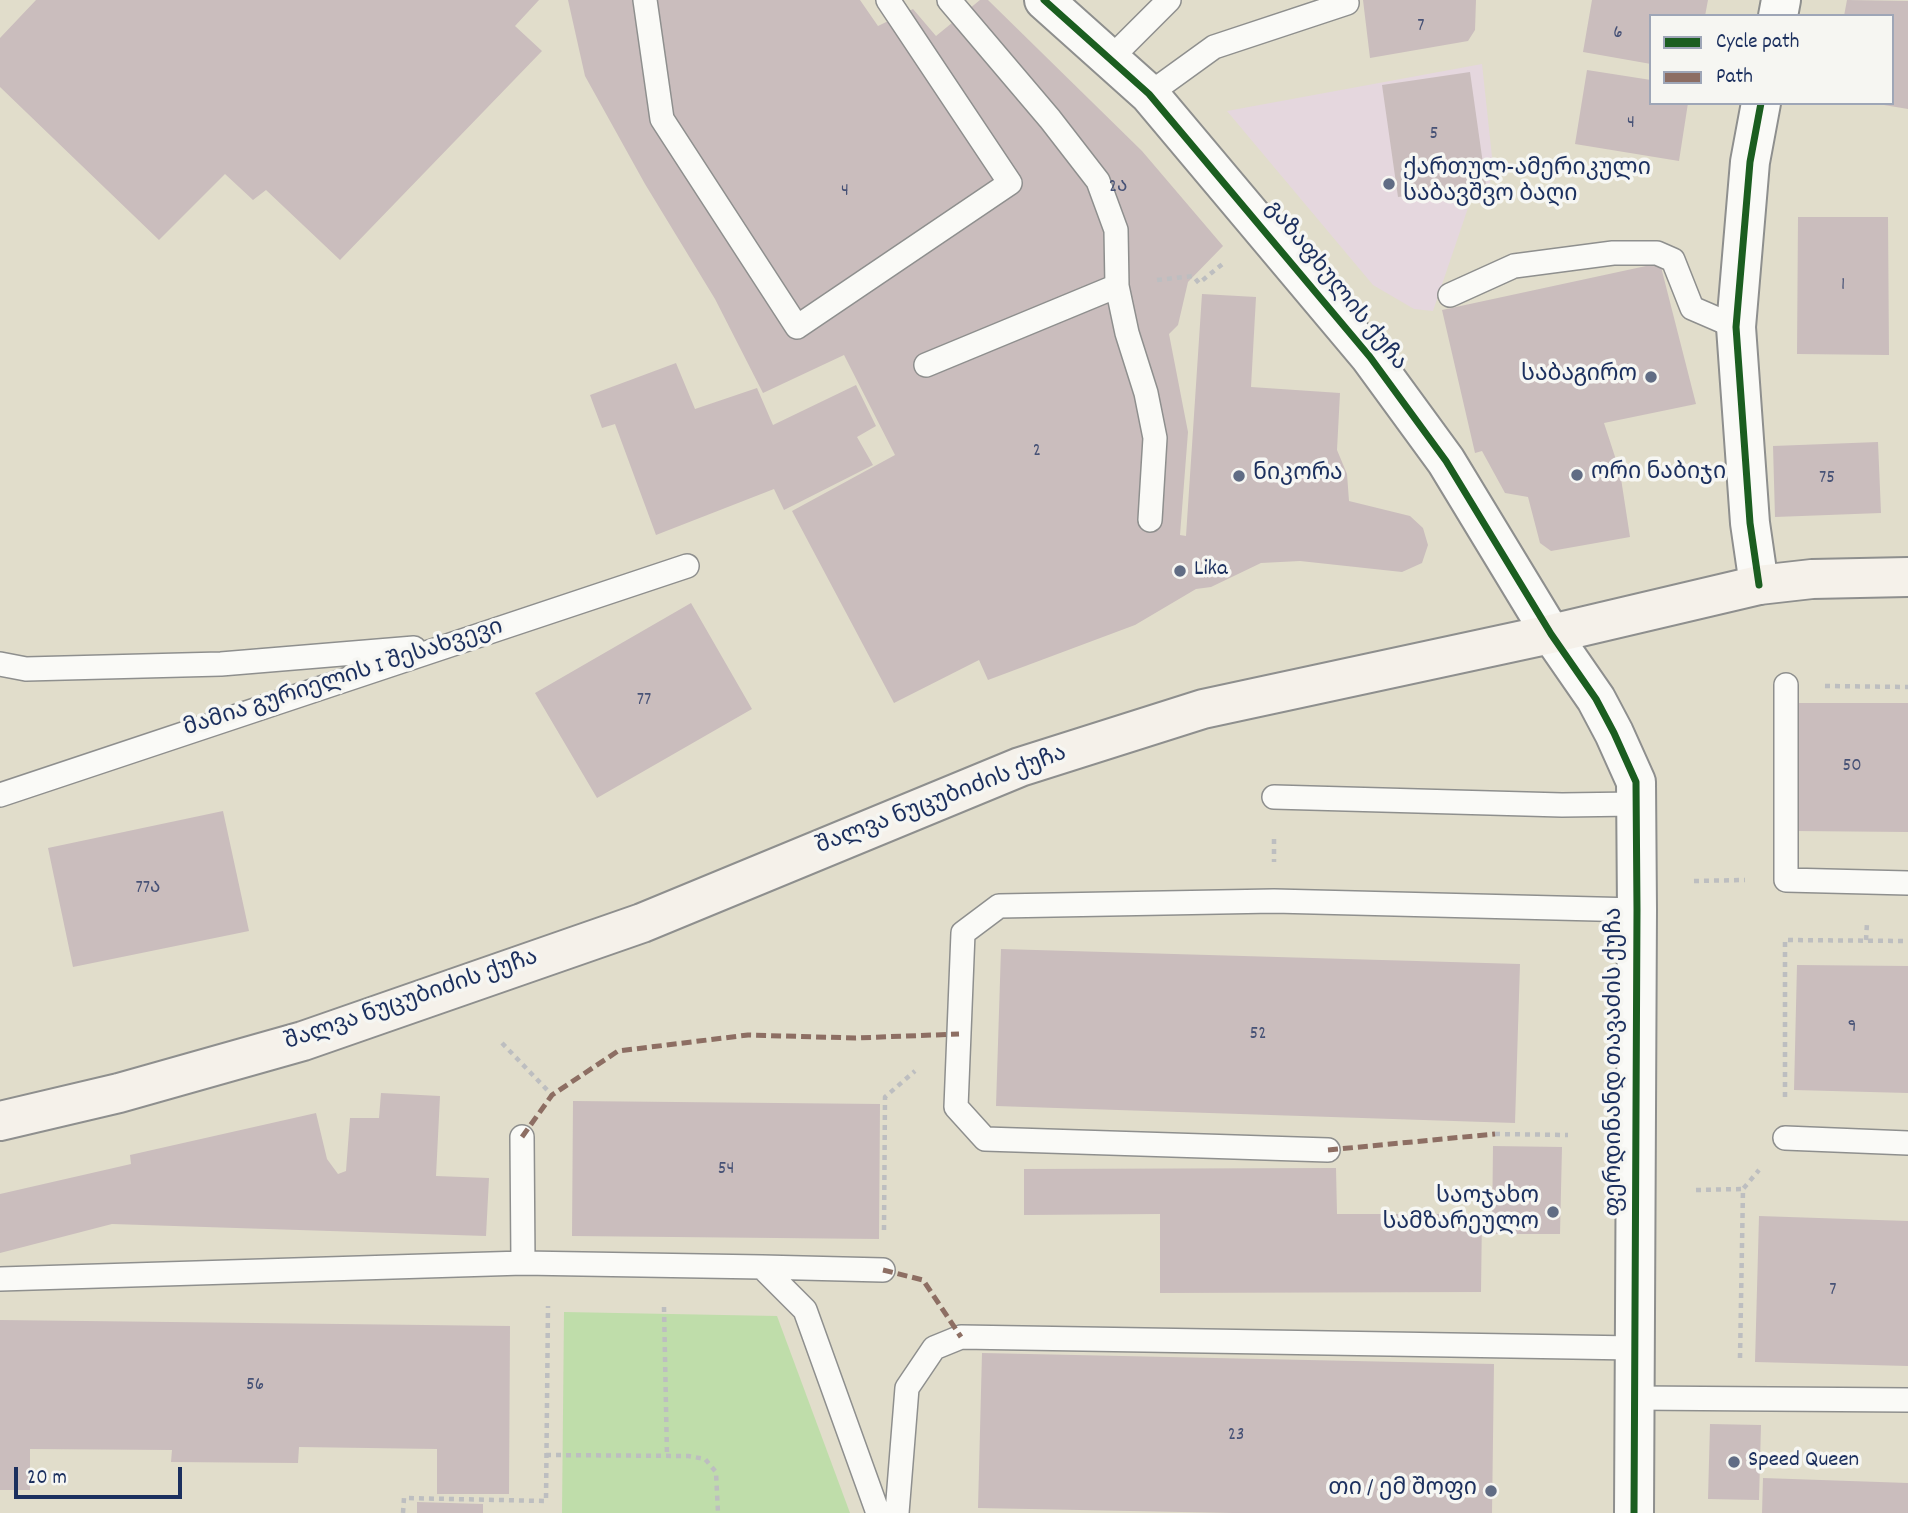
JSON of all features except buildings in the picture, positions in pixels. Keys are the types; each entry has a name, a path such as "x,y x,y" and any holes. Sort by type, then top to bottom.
{"main road":[{"name":"შალვა ნუცუბიძის ქუჩა","path":"0,1121 118,1093 303,1041 642,923 1020,767 1203,709 1551,634 1759,585 1812,579 1908,577"}],"street":[{"name":"გაზაფხულის ქუჩა","path":"1044,0 1149,94 1370,357 1446,461 1551,634"},
{"path":"1759,585 1750,523 1736,327 1749,162 1761,105"},
{"name":"ფერდინანდ თავაძის ქუჩა","path":"1551,634 1596,699 1636,782 1633,1513"}],"lane":[{"path":"645,0 663,119 797,327 1010,183 888,0"},
{"path":"949,0 1050,119 1098,181 1116,230 1117,286 1127,333 1146,393 1155,438 1150,520"},
{"path":"1110,59 1169,0"},
{"path":"1149,94 1214,47 1347,3"},
{"path":"1450,295 1514,266 1613,253 1657,253 1673,260 1692,308 1736,327"},
{"path":"926,365 1117,286"},
{"name":"მამია გურიელის I შესახვევი","path":"0,794 687,566"},
{"path":"0,664 26,669 221,663 449,646"},
{"path":"1786,685 1786,880 1908,883"},
{"path":"1274,797 1562,805 1636,804"},
{"path":"1328,1150 985,1139 956,1107 963,933 999,906 1274,901 1637,910"},
{"path":"522,1137 523,1264"},
{"path":"1785,1138 1908,1143"},
{"path":"0,1279 548,1263 883,1270"},
{"path":"762,1267 805,1310 878,1513"},
{"path":"897,1513 907,1388 934,1348 961,1337 1634,1348"},
{"path":"1634,1398 1908,1400"}],"path":[{"path":"1786,685 1908,687"},
{"path":"1694,881 1786,880"},
{"path":"1740,1398 1743,1189 1785,1138 1785,940 1908,941"},
{"path":"883,1270 886,1097 958,1034"},
{"path":"502,1043 552,1095"},
{"path":"1495,1134 1568,1135"},
{"path":"1696,1190 1743,1189"},
{"path":"403,1513 404,1498 546,1501 548,1263"},
{"path":"664,1316 667,1456"},
{"path":"546,1455 688,1455 705,1459 716,1472 718,1513"}],"shaded area":[{"name":"ქართულ-ამერიკული საბავშვო ბაღი","path":"1482,64 1493,166 1486,204 1470,202 1433,311 1414,309 1373,285 1227,111"}],"green space":[{"path":"564,1312 777,1316 850,1513 562,1513"}],"marked path":[{"path":"522,1137 552,1095 618,1051 748,1035 855,1038 959,1034"},
{"path":"1328,1150 1495,1134"},
{"path":"883,1270 923,1280 961,1337"}],"cycle path":[{"path":"1044,0 1149,94 1370,357 1446,461 1551,634 1596,699 1636,782 1634,1513"},
{"path":"1759,585 1750,523 1736,327 1750,162 1761,105"}],"place":[{"name":"ქართულ-ამერიკული საბავშვო ბაღი","path":"1389,184"},
{"name":"საბაგირო","path":"1651,377"},
{"name":"ორი ნაბიჯი","path":"1577,475"},
{"name":"ნიკორა","path":"1239,476"},
{"name":"Lika","path":"1180,571"},
{"name":"საოჯახო სამზარეულო","path":"1553,1212"},
{"name":"Speed Queen","path":"1734,1462"},
{"name":"თი / ემ შოფი","path":"1491,1491"}]}
